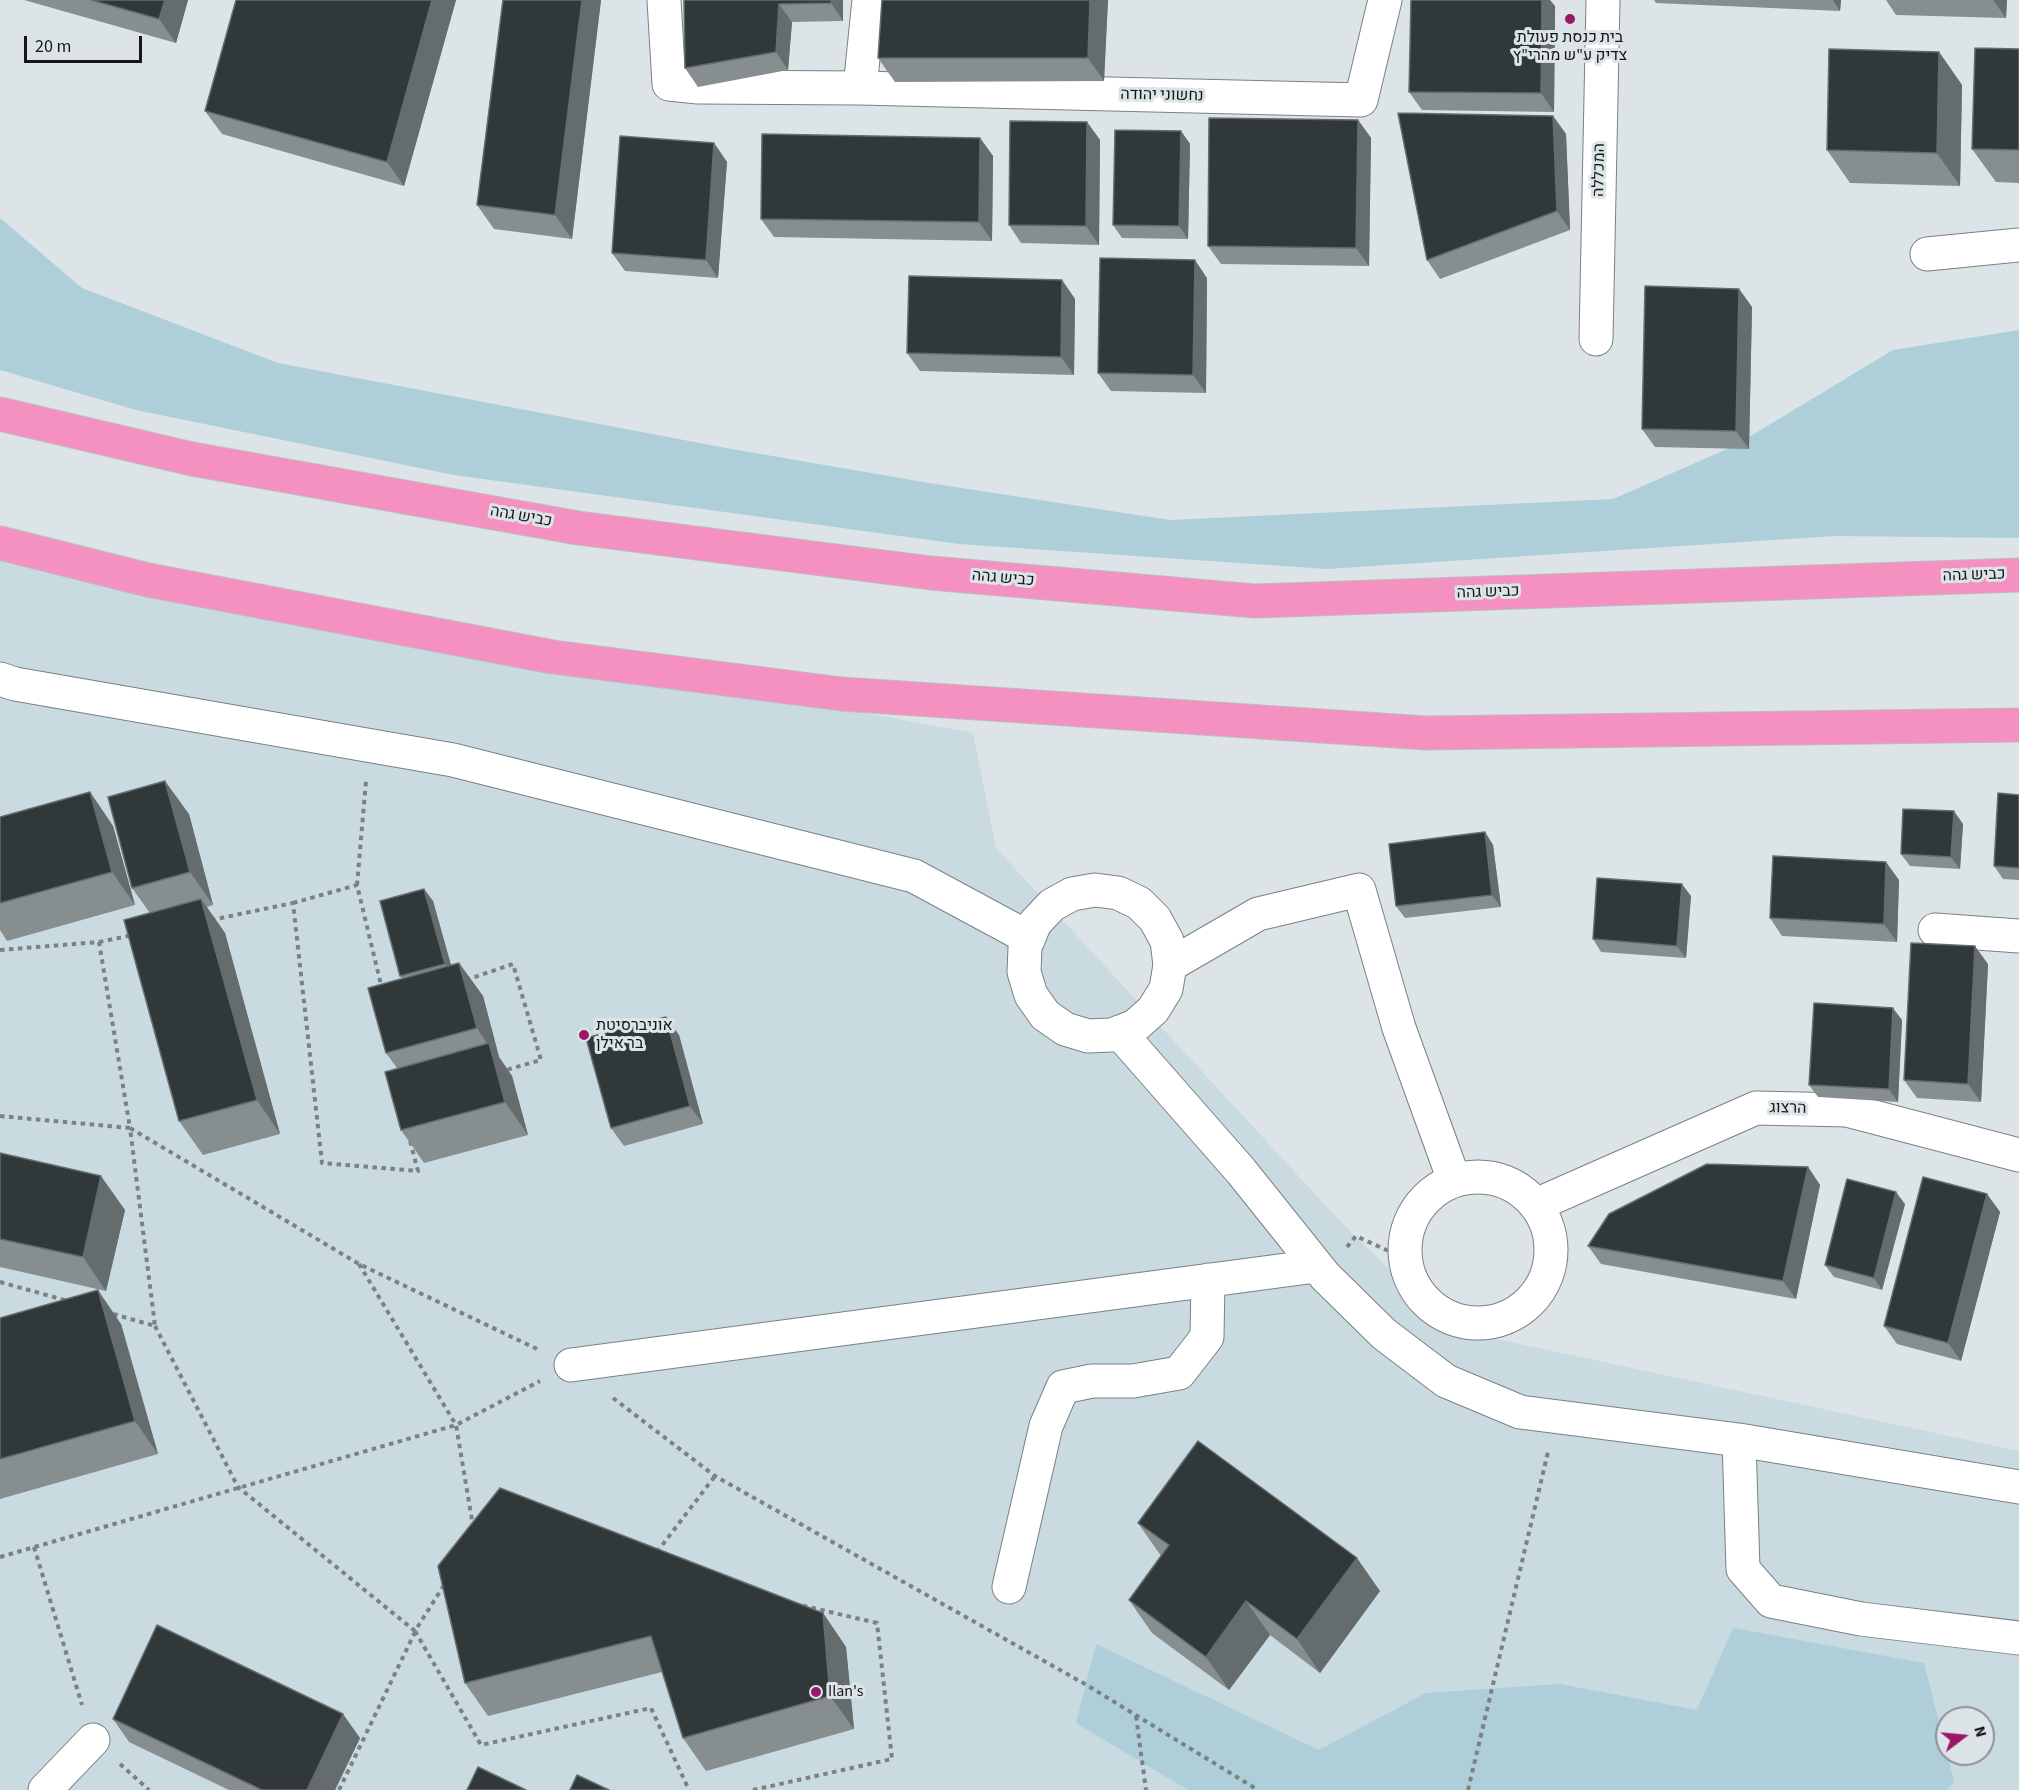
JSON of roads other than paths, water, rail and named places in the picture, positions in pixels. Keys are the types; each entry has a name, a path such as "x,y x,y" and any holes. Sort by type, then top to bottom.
{"highway":[{"name":"כביש גהה","path":"0,414 192,459 578,528 931,573 1255,602 2019,575"},
{"path":"0,543 148,580 553,657 842,694 1426,733 2019,725"}],"street":[{"name":"נחשוני יהודה","path":"664,0 669,84 698,87 860,88 1361,100 1385,0"},
{"path":"860,88 869,0"},
{"name":"המכללה","path":"1596,339 1603,0"},
{"path":"1927,254 2019,245"},
{"path":"0,679 15,684 453,760 914,876 1029,938"},
{"path":"1095,890 1118,893 1139,903 1155,919 1167,941 1170,965 1166,989 1153,1010 1135,1026 1112,1035 1088,1036 1065,1029 1045,1015 1031,995 1024,972 1025,947 1035,924 1052,904 1072,894 1095,890"},
{"path":"1170,965 1258,914 1359,890 1399,1028 1454,1180"},
{"path":"1935,930 2019,936"},
{"path":"1119,1032 1241,1171 1321,1271 1384,1334 1446,1381 1520,1412 1739,1440 2019,1487"},
{"name":"הרצוג","path":"1536,1205 1756,1108 1847,1110 2019,1155"},
{"path":"1476,1176 1499,1179 1520,1189 1536,1205 1547,1227 1551,1251 1546,1276 1534,1296 1516,1312 1493,1322 1469,1323 1445,1316 1426,1301 1412,1281 1405,1258 1406,1233 1416,1210 1433,1191 1454,1180 1476,1176"},
{"path":"571,1365 1208,1280 1321,1271"},
{"path":"1009,1587 1046,1426 1063,1387 1092,1381 1132,1381 1179,1373 1207,1337 1208,1280"},
{"path":"1739,1440 1743,1569 1771,1601 1860,1619 2019,1638"},
{"path":"45,1790 93,1740"}],"place":[{"name":"בית כנסת פעולת צדיק ע\"ש מהרי\"ץ","path":"1570,19"},
{"name":"אוניברסיטת בר אילן","path":"584,1035"},
{"name":"Ilan's","path":"816,1692"}]}
